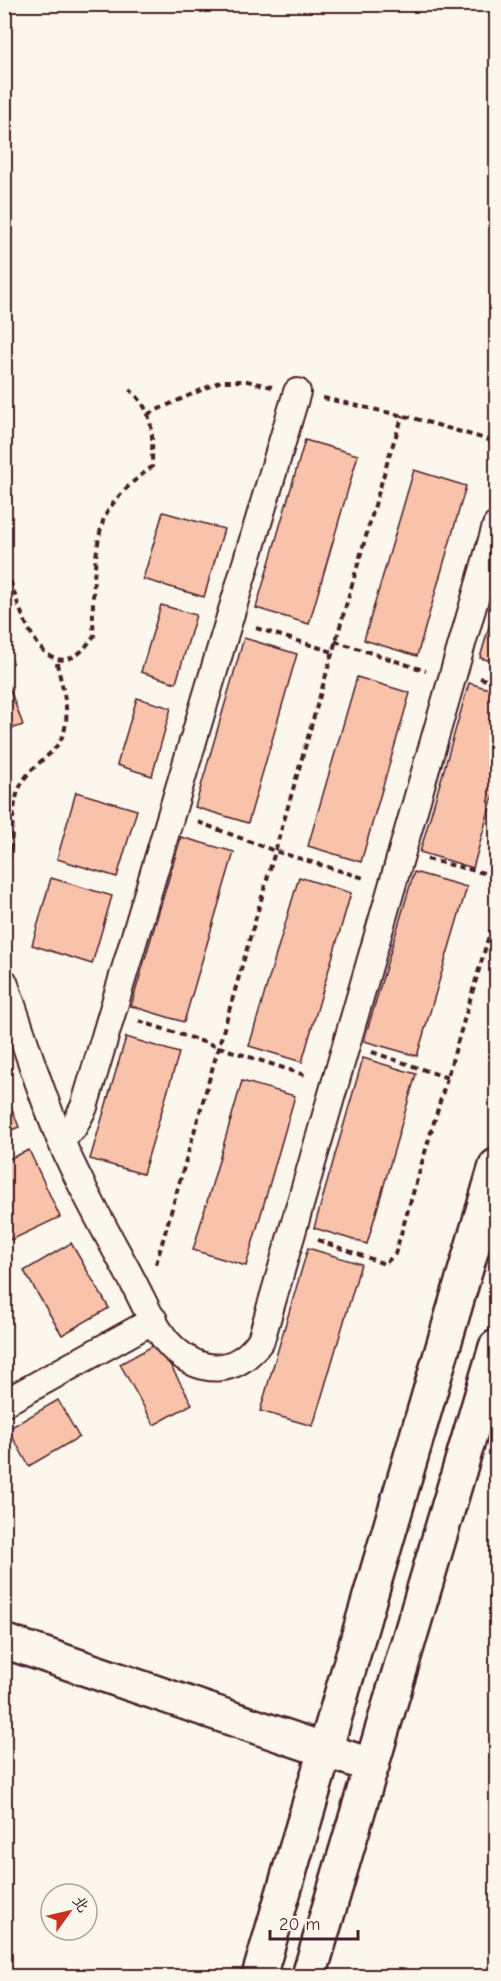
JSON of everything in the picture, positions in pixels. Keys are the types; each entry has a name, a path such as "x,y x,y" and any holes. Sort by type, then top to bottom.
{"main road":[{"path":"259,1977 496,1166"},
{"path":"309,1977 496,1347"},
{"path":"4,1641 372,1766"}],"street":[{"path":"60,1139 73,1128 84,1107 297,392"},
{"path":"4,982 60,1139 84,1192 149,1311 172,1347 186,1358 215,1368 228,1367 250,1356 261,1340 496,526"},
{"path":"4,1403 149,1311"}],"path":[{"path":"4,561 35,642 56,659 67,659 79,653 94,636 92,597 103,520 134,478 152,467 153,429 144,402 130,390"},
{"path":"149,1311 219,1047 335,641 403,415"},
{"path":"230,620 333,652"},
{"path":"335,641 452,679"},
{"path":"4,870 10,864 11,818 18,790 34,767 56,750 65,729 67,717 56,659"},
{"path":"172,812 275,851 393,887"},
{"path":"402,853 496,876"},
{"path":"293,1231 385,1264 395,1254 496,912"},
{"path":"112,1012 335,1085"},
{"path":"347,1043 448,1078"}],"building":[{"path":"305,440 358,455 309,624 256,608"},
{"path":"414,470 466,486 417,656 364,640"},
{"path":"163,512 224,529 204,597 143,579"},
{"path":"496,602 496,662 480,658"},
{"path":"161,605 196,615 176,683 141,672"},
{"path":"244,638 297,654 248,823 195,807"},
{"path":"357,677 410,693 361,862 308,846"},
{"path":"469,683 496,691 496,785 473,868 420,852"},
{"path":"8,684 23,725 4,731 4,685"},
{"path":"137,698 171,708 152,776 117,765"},
{"path":"76,792 137,810 117,877 57,859"},
{"path":"181,837 234,852 184,1022 131,1006"},
{"path":"414,872 467,887 417,1056 364,1041"},
{"path":"299,877 351,893 302,1062 249,1046"},
{"path":"51,878 112,896 92,964 32,945"},
{"path":"126,1037 179,1053 143,1174 90,1159"},
{"path":"363,1058 416,1074 367,1244 314,1228"},
{"path":"242,1081 295,1096 246,1266 193,1250"},
{"path":"4,1089 19,1127 4,1133"},
{"path":"29,1150 60,1217 11,1240 4,1226 4,1161"},
{"path":"71,1243 109,1308 62,1335 24,1271"},
{"path":"308,1248 361,1264 313,1426 260,1411"},
{"path":"158,1343 192,1404 154,1425 120,1364"},
{"path":"58,1400 79,1437 29,1466 8,1429"}]}
